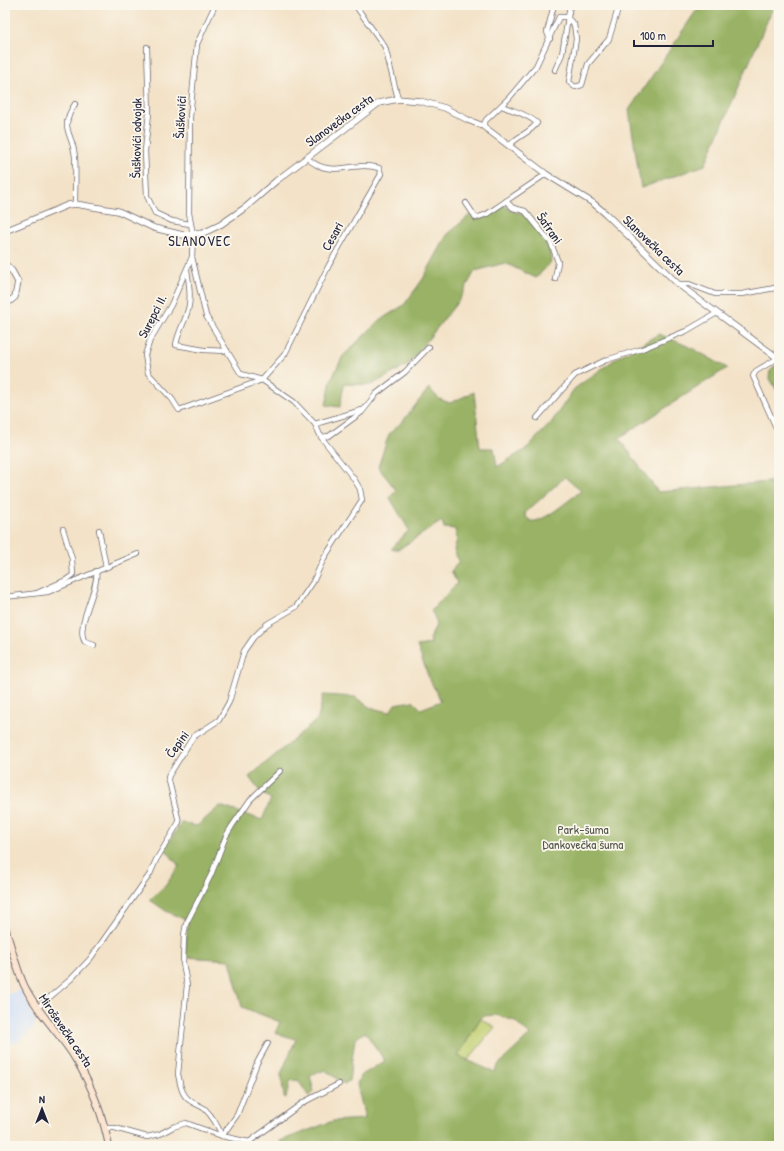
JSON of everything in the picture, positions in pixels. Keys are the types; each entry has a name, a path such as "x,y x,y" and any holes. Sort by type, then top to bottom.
{"main road":[{"name":"Miroševečka cesta","path":"5,926 8,944 24,984 37,1008 76,1060 92,1092 105,1128 109,1146"}],"street":[{"name":"Šuškovići","path":"193,235 189,213 190,117 197,44 215,5"},
{"path":"355,5 385,47 398,99"},
{"path":"550,39 547,32 554,5"},
{"path":"555,70 562,54 570,5"},
{"path":"483,126 488,116 502,106 536,66 550,39 559,17 566,17 574,24 576,39 569,82 575,86 582,85 588,64 609,39 619,5"},
{"name":"Šuškovići odvojak","path":"147,47 149,113 145,151 147,196 155,213 172,221 190,224"},
{"name":"Slanovečka cesta","path":"5,231 68,205 75,204 118,212 154,228 183,235 193,235 203,232 220,224 246,207 306,158 379,103 398,99 420,100 445,108 483,126 510,145 546,174 593,203 678,284 778,359"},
{"path":"75,104 69,114 66,128 75,155 75,204"},
{"path":"502,106 518,114 527,115 537,123 533,129 515,139 510,145"},
{"name":"Cesari","path":"262,380 285,354 329,265 381,174 380,168 369,166 327,170 314,164 306,158"},
{"path":"466,203 476,218 487,214 546,174"},
{"name":"Šafrani","path":"506,201 513,208 525,212 551,243 558,262 555,279"},
{"path":"193,235 192,257 206,316 241,374 262,380 294,402 316,424 321,437 329,436 342,428 363,410 376,394 405,372 429,347"},
{"name":"Surepci II.","path":"192,257 170,305 150,340 145,355 148,373 172,399 179,410 262,380"},
{"path":"5,264 12,271 18,282 15,297 5,305"},
{"path":"187,268 190,290 189,306 177,336 176,345 204,350 227,351"},
{"path":"678,284 689,284 715,294 742,294 775,288 779,284"},
{"path":"537,418 575,375 606,360 642,349 686,331 717,313"},
{"path":"778,359 756,371 753,376 778,432"},
{"path":"316,424 363,410"},
{"name":"Čepini","path":"37,1008 71,979 90,959 150,874 156,860 179,822 168,777 193,737 219,720 229,702 244,651 253,638 267,624 296,607 313,582 324,558 362,500 360,489 354,479 321,437"},
{"path":"37,593 66,580 73,575 72,559 63,529"},
{"path":"99,530 106,567"},
{"path":"5,597 48,592 96,570 138,554"},
{"path":"94,645 86,642 83,636 88,606 97,577 96,570"},
{"path":"222,1136 216,1123 205,1109 189,1100 183,1094 180,1087 178,1074 187,985 183,963 184,935 186,924 211,875 226,836 250,800 280,771"},
{"path":"222,1136 237,1115 257,1063 268,1043"},
{"path":"105,1128 115,1128 147,1137 160,1134 173,1127 186,1123 249,1144 304,1102 339,1084"}],"shaded area":[{"path":"21,990 35,1021 34,1027 18,1042 11,1044 5,1024 5,995"}],"green space":[{"path":"700,5 774,5 705,165 641,188 629,110"},
{"path":"504,205 510,210 523,214 537,228 549,245 551,262 536,278 505,263 475,271 459,300 408,365 371,385 344,384 340,407 326,405 331,380 343,356 380,320 404,305 423,279 447,235 472,213 474,220 487,217"},
{"name":"Park-šuma Dankovečka šuma","path":"659,334 692,348 727,368 619,438 658,492 779,481 779,1146 281,1146 280,1141 333,1121 365,1119 357,1084 360,1076 385,1061 365,1032 355,1039 349,1081 344,1084 325,1070 310,1076 314,1092 309,1097 298,1080 290,1081 286,1098 284,1097 281,1074 296,1039 275,1033 280,1022 242,1007 230,960 185,957 188,921 166,911 150,900 166,885 179,866 165,849 181,823 197,826 220,806 262,820 271,799 261,793 249,777 318,719 323,695 355,697 371,708 390,712 395,704 413,701 421,709 441,701 429,678 417,646 431,644 430,637 434,630 436,621 431,611 457,583 451,571 459,562 454,550 457,540 455,529 444,528 442,521 399,549 391,549 409,530 390,498 396,490 378,467 389,434 403,421 429,388 439,399 450,403 474,392 480,448 494,448 497,467 526,449 551,423 574,389 618,357","holes":["565,477 581,491 542,519 531,521 526,517 525,513","496,1015 515,1021 530,1035 499,1064 494,1072 458,1056 480,1019 483,1016"]},
{"path":"778,363 779,394 769,377 770,371"},
{"path":"480,1019 495,1027 468,1060 458,1056"}],"district":[{"name":"SLANOVEC","path":"200,240"}]}
